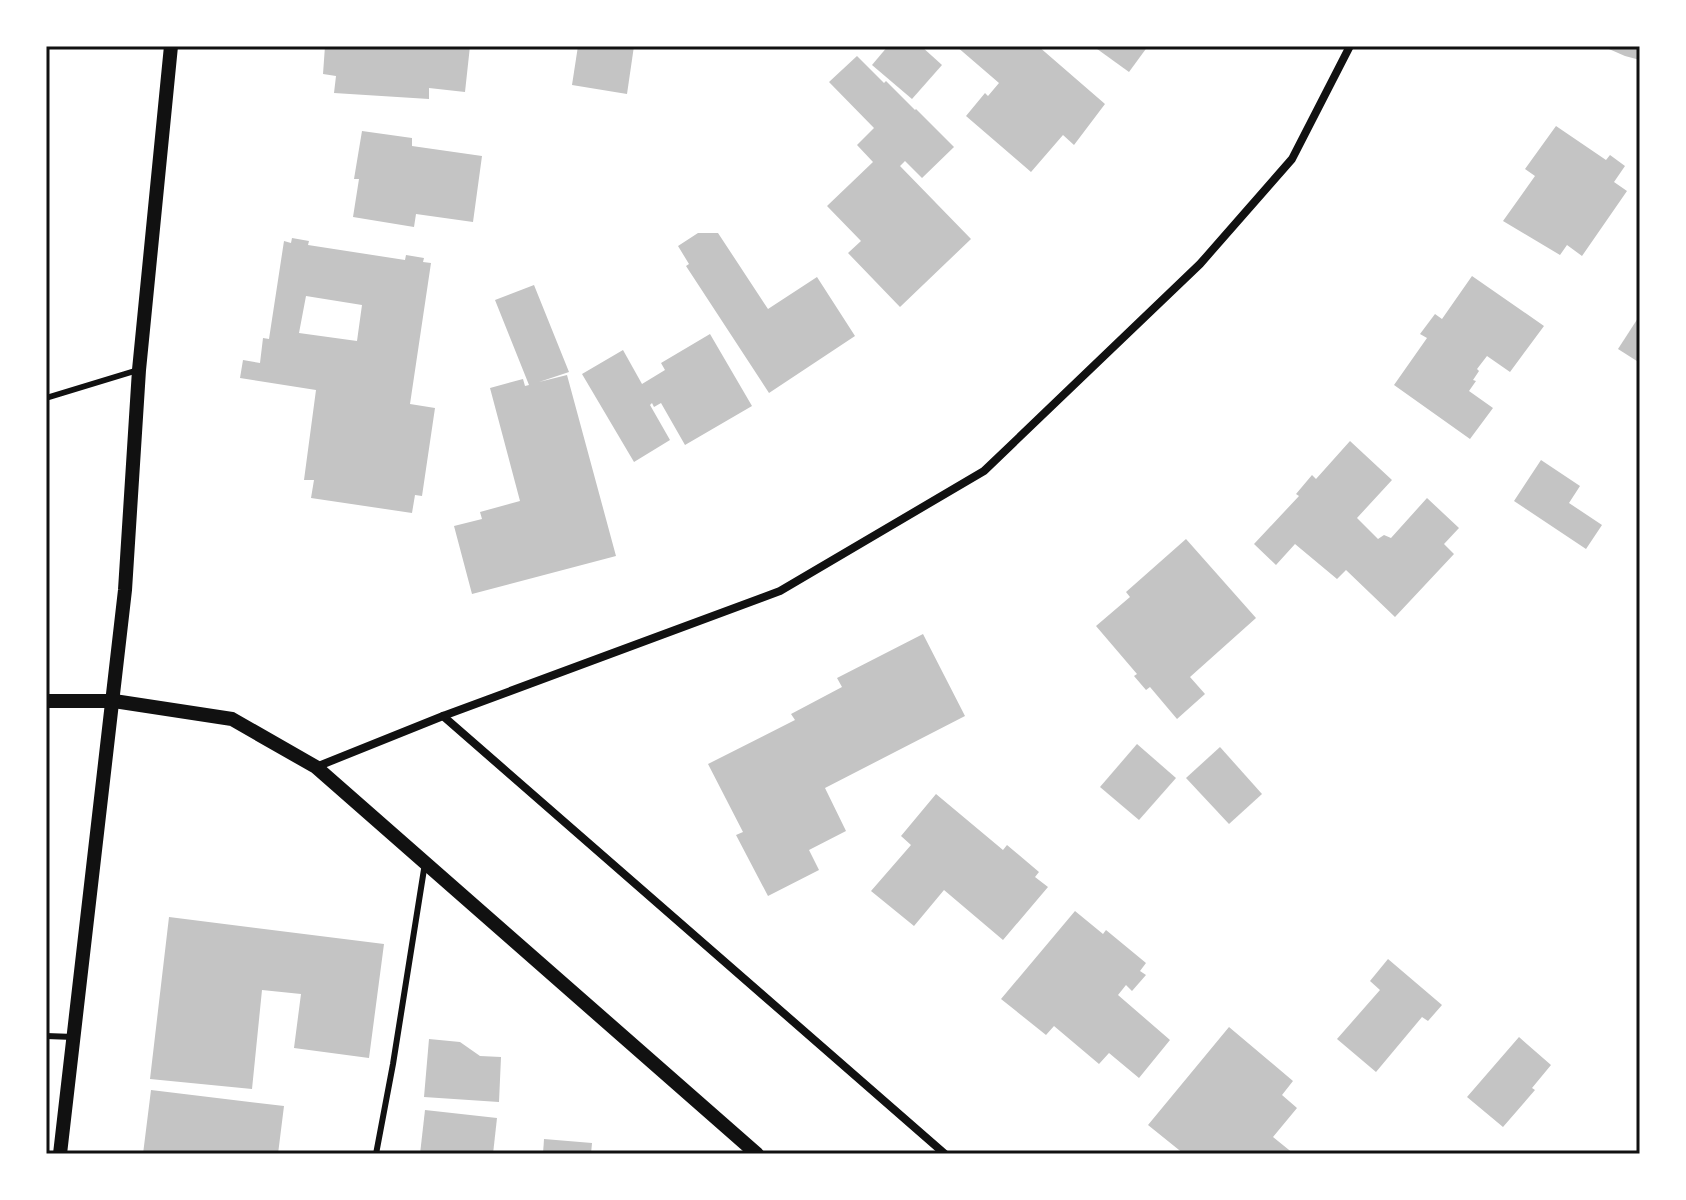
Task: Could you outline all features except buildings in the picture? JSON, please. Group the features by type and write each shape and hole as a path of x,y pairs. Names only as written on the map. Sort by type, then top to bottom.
{"street":[{"path":"60,1154 114,701 125,590 139,370 171,46"},
{"path":"316,767 443,716 780,591 984,471 1200,264 1292,159 1350,46"},
{"path":"46,701 114,701 232,719 316,767 757,1154"},
{"path":"443,716 945,1154"}],"lane":[{"path":"46,398 139,370"},
{"path":"376,1154 425,863"},
{"path":"46,1036 74,1037"}]}
